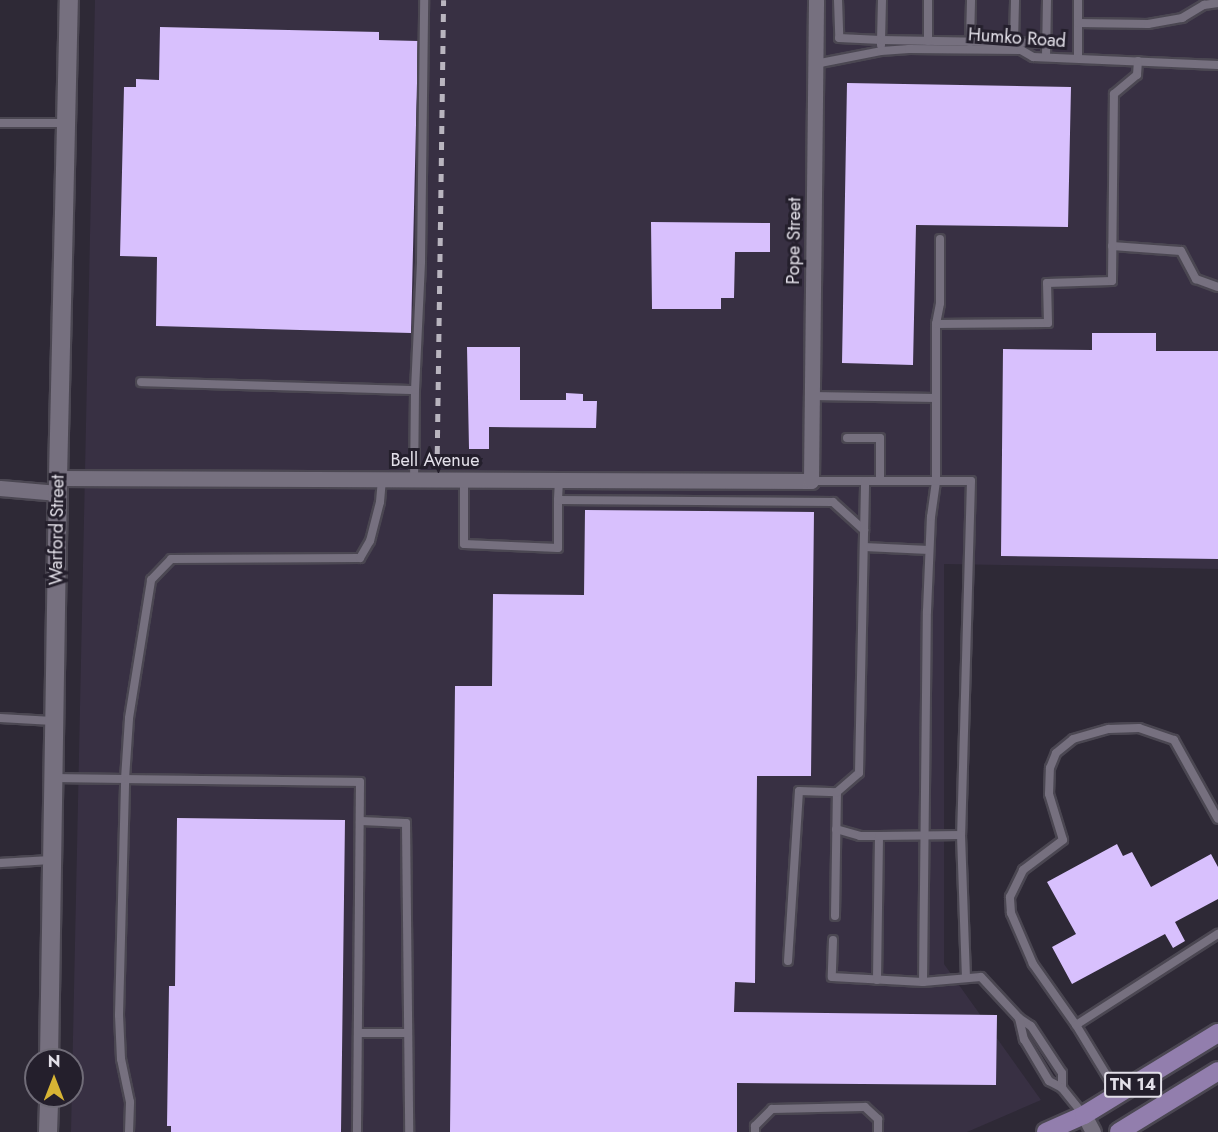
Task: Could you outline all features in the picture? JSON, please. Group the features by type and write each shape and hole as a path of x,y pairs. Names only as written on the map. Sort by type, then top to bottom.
{"main road":[{"name":"Warford Street","path":"50,1048 58,485 69,0"},
{"name":"TN 14","path":"1046,1132 1084,1115 1218,1033"},
{"name":"TN 14","path":"1119,1132 1218,1071"},
{"path":"48,1132 49,1108"}],"street":[{"name":"Pope Street","path":"811,482 816,0"},
{"name":"Bell Avenue","path":"0,488 382,479 811,482"},
{"path":"1084,1115 1093,1132"}],"lane":[{"path":"414,479 415,390 421,261 424,0"},
{"path":"838,0 839,38 1046,43"},
{"path":"881,51 882,0"},
{"path":"928,0 928,41"},
{"path":"970,42 971,0"},
{"path":"1014,42 1015,0"},
{"path":"1046,57 1047,0"},
{"path":"1078,0 1078,57"},
{"path":"1078,23 1148,24 1182,18 1199,4 1218,3"},
{"name":"Humko Road","path":"815,64 881,51 1021,50 1033,57 1078,57 1218,65"},
{"path":"936,324 1048,323 1047,283 1112,281 1114,94 1137,75 1138,61"},
{"path":"0,123 66,123"},
{"path":"923,982 923,835 929,549 936,482 936,324 940,303 940,239"},
{"path":"1112,246 1181,251 1196,279 1218,288"},
{"path":"141,382 415,390"},
{"path":"812,396 936,398"},
{"path":"847,438 880,438 879,482"},
{"path":"129,1132 130,1102 121,1059 119,1015 125,779 129,718 151,580 171,559 360,558 370,541 380,502 382,479"},
{"path":"464,480 464,544 558,548 559,480"},
{"path":"811,482 971,482 961,835 966,978"},
{"path":"788,961 799,791 837,792 859,773 865,482"},
{"path":"558,500 833,502 864,530"},
{"path":"864,547 929,549"},
{"path":"0,718 54,721"},
{"path":"1118,1094 1076,1025 1033,964 1011,913 1010,897 1023,870 1063,840 1049,794 1050,768 1056,753 1073,739 1108,729 1139,728 1174,740 1218,819"},
{"path":"53,778 360,782 357,1132"},
{"path":"835,916 837,792"},
{"path":"360,821 406,823 409,1132"},
{"path":"836,829 860,836 961,835"},
{"path":"877,980 879,836"},
{"path":"0,863 52,860"},
{"path":"1076,1025 1218,934"},
{"path":"833,940 832,977 923,982 981,977 1019,1018 1031,1026 1062,1073 1062,1088"},
{"path":"1019,1018 1024,1039 1049,1081 1062,1088 1084,1115"},
{"path":"358,1034 408,1034"},
{"path":"755,1132 755,1126 772,1109 865,1107 878,1119 878,1132"}],"shaded area":[{"path":"95,0 1218,0 1218,569 944,564 944,964 1041,1100 967,1132 71,1132 72,1108 84,1108 84,1048 73,1048"}],"building":[{"path":"160,27 379,32 379,40 418,41 411,333 156,326 157,257 120,256 124,87 136,87 136,79 159,80"},
{"path":"847,83 1071,87 1068,227 916,225 913,365 842,363"},
{"path":"651,222 770,223 770,252 735,252 734,298 721,298 721,309 652,309"},
{"path":"1092,333 1156,333 1156,351 1218,351 1218,559 1001,556 1003,349 1092,350"},
{"path":"467,347 520,347 520,400 566,400 566,393 583,394 583,401 597,401 596,428 489,427 489,449 469,449"},
{"path":"585,510 814,512 811,776 757,776 755,983 735,982 734,1012 997,1015 996,1085 737,1083 737,1132 450,1132 455,686 492,686 493,594 584,595"},
{"path":"177,818 345,820 341,1132 171,1132 171,1126 167,1126 169,986 175,986"},
{"path":"1117,844 1123,856 1132,852 1151,887 1211,854 1218,867 1218,899 1175,922 1185,941 1173,948 1165,934 1072,984 1052,947 1076,934 1047,882"}],"railway":[{"path":"437,454 443,0"}]}
